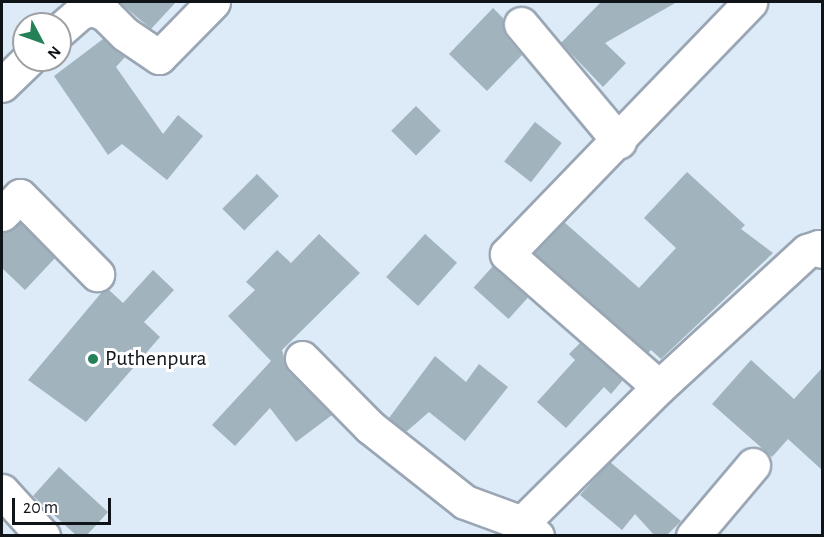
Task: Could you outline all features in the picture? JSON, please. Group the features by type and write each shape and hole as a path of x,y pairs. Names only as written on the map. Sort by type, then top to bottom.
{"street":[{"path":"72,20 81,12 93,9 105,14 125,34 159,57 213,2"},
{"path":"659,387 507,254 619,141 750,2"},
{"path":"521,24 619,141"},
{"path":"2,85 16,72"},
{"path":"8,196 97,274"},
{"path":"302,358 370,427 465,502 530,529 659,387 807,251 819,247 822,251"},
{"path":"693,536 753,465"},
{"path":"2,490 43,536"}],"building":[{"path":"119,2 176,2 151,29"},
{"path":"601,2 677,2 605,43 626,63 603,87 561,43"},
{"path":"493,8 503,18 506,36 522,55 487,91 449,54"},
{"path":"103,39 125,57 116,67 163,134 178,115 203,136 167,180 122,144 108,155 54,76 59,72 72,72 72,62"},
{"path":"416,106 441,131 416,155 391,131"},
{"path":"535,122 562,143 531,182 504,161"},
{"path":"687,172 745,225 741,229 773,253 661,359 651,350 648,353 534,253 564,222 639,288 676,248 644,218"},
{"path":"257,174 279,196 244,231 222,209"},
{"path":"20,223 55,258 25,290 2,268 2,232"},
{"path":"319,234 360,273 282,350 288,371 332,415 296,442 270,408 235,446 212,425 271,361 228,316 255,290 246,282 277,250 291,263"},
{"path":"425,234 457,263 418,306 386,277"},
{"path":"493,266 528,297 509,319 474,288"},
{"name":"Puthenpura","path":"153,270 174,290 144,322 160,337 86,422 28,380 102,292 108,289 123,303"},
{"path":"580,343 623,380 611,394 604,387 566,428 537,402 575,360 569,354"},
{"path":"435,356 466,382 479,364 508,387 465,441 429,412 406,432 389,418"},
{"path":"751,360 794,399 822,368 822,470 788,439 772,457 712,404"},
{"path":"610,462 681,521 666,536 655,536 635,514 622,530 580,495"},
{"path":"59,467 108,512 86,536 77,536 33,496"}],"place":[{"name":"Puthenpura","path":"93,359"}]}
